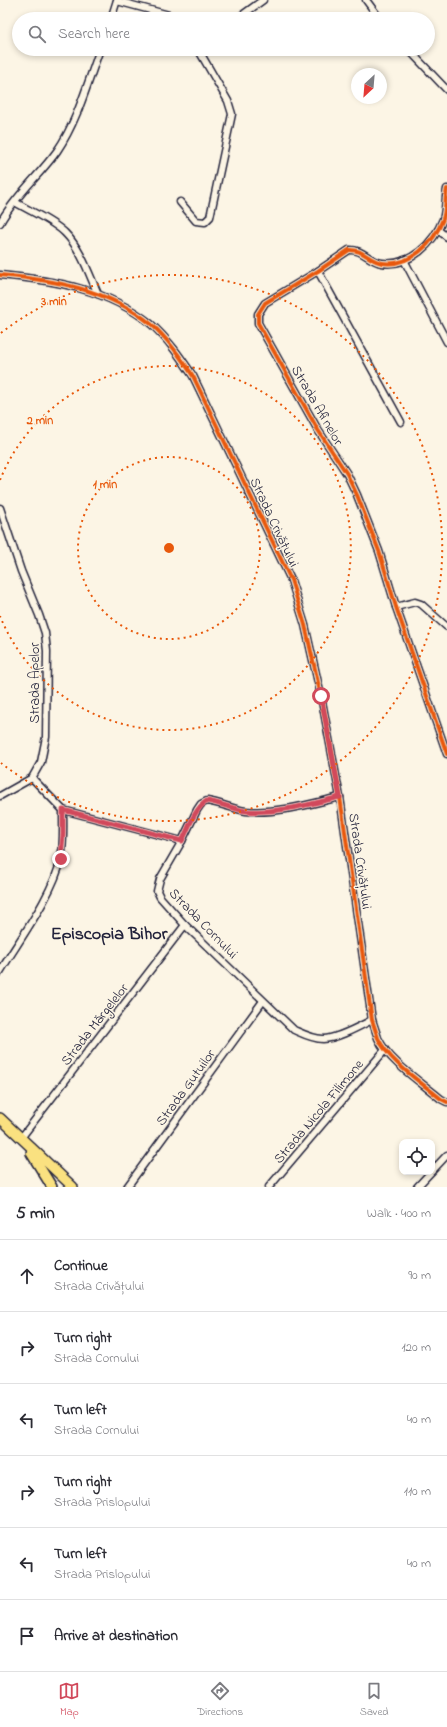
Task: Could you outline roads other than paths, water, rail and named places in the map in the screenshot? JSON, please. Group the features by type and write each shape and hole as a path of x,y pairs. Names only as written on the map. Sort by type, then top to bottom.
{"main road":[{"path":"0,1118 73,1187"},
{"path":"23,1141 52,1187"}],"street":[{"path":"113,12 117,0 159,12"},
{"path":"247,12 263,0"},
{"path":"366,0 375,12"},
{"path":"0,223 58,149 77,112 97,56"},
{"path":"180,202 196,221 205,222 210,217 232,114 228,101 202,56"},
{"path":"415,56 447,90"},
{"name":"Strada Afinelor","path":"447,189 443,218 438,230 426,247 404,260 383,263 375,261 363,252 355,249 349,250 318,271 265,303 258,314 258,323 318,430 347,474 357,495 379,551 396,607 447,754"},
{"path":"15,202 56,226 66,234 84,263 98,294"},
{"path":"438,230 447,237"},
{"path":"404,260 447,342"},
{"path":"318,271 401,422"},
{"name":"Strada Crivățului","path":"0,275 34,278 65,284 98,294 132,311 151,324 178,354 206,399 291,580 305,625 340,797 372,1020 378,1038 385,1050"},
{"name":"Strada Apelor","path":"0,508 21,571 30,590 45,633 47,651 46,737 41,762 32,778"},
{"path":"396,607 415,602 422,604 447,627"},
{"path":"0,796 32,778 63,810 182,841"},
{"name":"Strada Cornului","path":"340,797 314,804 256,811 244,810 207,801 201,804 160,879 157,891 160,897 185,925 294,1030 307,1036 324,1039 337,1036 372,1020"},
{"path":"0,972 49,892 61,859 63,810"},
{"name":"Strada Mărgelelor","path":"23,1141 185,925"},
{"name":"Strada Gutuilor","path":"127,1187 263,1001"},
{"path":"385,1050 441,1099 447,1102"},
{"name":"Strada Nicola Filimone","path":"269,1187 385,1050"},
{"path":"435,1169 447,1155"},
{"path":"417,1187 429,1175"}],"district":[{"name":"Episcopia Bihor","path":"109,933"}]}
